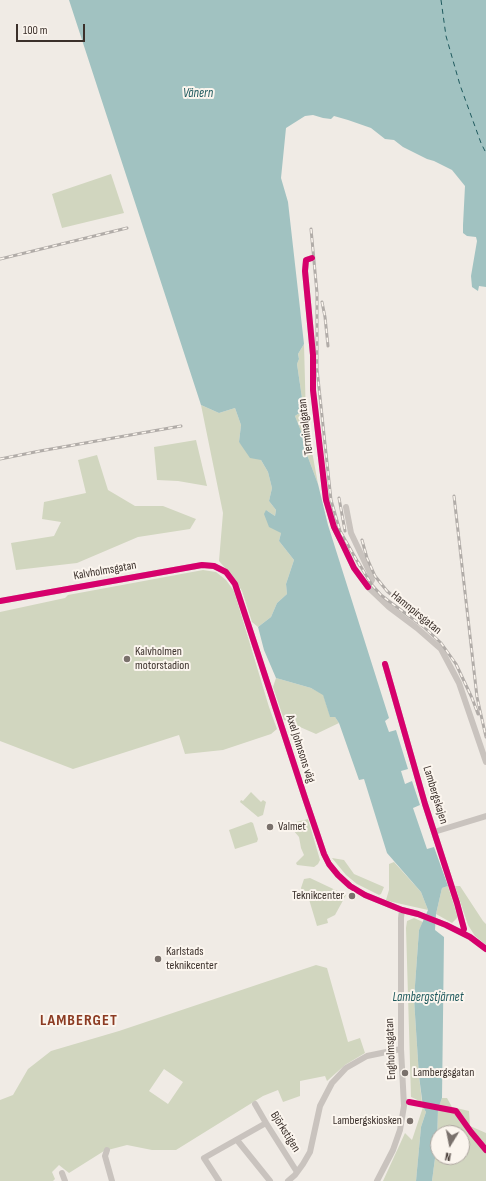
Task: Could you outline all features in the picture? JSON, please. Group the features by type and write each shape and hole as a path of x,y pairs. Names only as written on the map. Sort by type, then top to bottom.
{"street":[{"name":"Terminalgatan","path":"312,258 306,260 305,271 313,355 313,390 326,500 334,527 354,568 368,587"},
{"path":"346,507 351,533 372,580 368,587"},
{"name":"Kalvholmsgatan","path":"0,601 202,565 214,566"},
{"name":"Axel Johnsons väg","path":"214,566 226,572 235,584 305,798 324,854 329,864 350,886 365,895 402,910 418,914 446,925 462,933 486,949"},
{"name":"Hamnpirsgatan","path":"368,587 389,607 417,628 441,649 459,683 486,762"},
{"name":"Lambergskajen","path":"385,664 434,832 458,903 464,929 462,933"},
{"path":"434,832 486,816"},
{"name":"Engholmsgatan","path":"377,1181 393,1150 400,1130 404,1106 401,1049 402,910"},
{"path":"288,1181 304,1164 310,1152 320,1106 332,1083 346,1068 367,1056 401,1049"},
{"name":"Björkstigen","path":"255,1104 297,1172"},
{"path":"218,1181 204,1158 266,1123"},
{"path":"237,1140 270,1181"},
{"path":"107,1150 105,1156 112,1181"},
{"path":"62,1173 65,1181"}],"green space":[{"path":"111,174 124,213 62,228 52,194"},
{"path":"304,344 306,419 318,484 306,452 307,446 295,416 301,412 302,398 297,364 299,359 298,354"},
{"path":"201,405 219,413 235,408 241,425 239,442 261,460 268,472 272,488 269,501 276,510 275,516 266,510 281,533 279,541 294,560 286,584 287,594 277,603 271,617 258,627 252,622 242,591 233,577 219,561 223,513"},
{"path":"196,440 207,486 178,481 157,480 154,447"},
{"path":"97,455 108,490 135,506 163,506 196,519 190,529 138,537 77,563 16,570 11,543 54,536 61,522 42,519 44,502 86,493 78,460"},
{"name":"Kalvholmen motorstadion","path":"203,570 216,572 226,580 234,591 277,729 271,734 223,750 185,754 179,735 73,769 0,741 0,612 65,598 68,595"},
{"path":"276,678 311,688 323,694 330,716 335,717 339,723 316,734 284,720 273,687"},
{"path":"251,792 261,802 263,800 266,802 263,815 258,817 240,802 241,800 243,801"},
{"path":"308,819 320,860 314,867 297,865 296,863 304,855 299,837 293,830 296,822"},
{"path":"251,822 253,823 258,839 257,842 235,849 229,830"},
{"path":"332,858 344,860 354,874 384,887 381,894 379,895 357,884 346,875"},
{"path":"394,862 421,892 428,910 386,900 389,890 389,864"},
{"path":"310,878 346,895 335,915 327,919 328,923 317,926 308,896 303,897 301,888 304,879"},
{"path":"448,886 457,915 457,918 452,923 436,914 442,888"},
{"path":"455,886 460,886 486,924 486,945 475,936 468,925"},
{"path":"414,918 423,922 419,930 414,999 422,1102 411,1097 406,928 407,921"},
{"path":"316,965 327,968 348,1042 360,1038 365,1053 345,1065 327,1081 325,1076 300,1081 300,1096 283,1102 278,1090 263,1096 176,1150 152,1150 127,1145 104,1151 69,1173 59,1165 52,1172 55,1179 53,1181 0,1181 0,1100 13,1095 28,1069 51,1051 119,1031","holes":["164,1069 183,1082 168,1104 149,1091"]},
{"path":"442,1098 447,1098 452,1107 469,1111 470,1125 438,1125 438,1109"},
{"path":"423,1107 426,1112 421,1127 416,1181 383,1181 405,1133 412,1140"},
{"path":"470,1126 486,1133 486,1181 432,1181 434,1165 470,1165"}],"water":[{"name":"Vänern","path":"69,0 486,0 486,287 479,286 478,291 472,287 471,276 477,241 476,237 467,236 463,233 465,186 452,170 403,147 394,140 385,139 371,128 334,116 331,119 313,115 305,116 286,128 281,178 288,202 304,344 298,354 299,359 297,364 302,398 301,412 295,416 307,446 306,452 318,484 328,525 389,718 385,721 389,732 396,730 408,769 401,771 405,784 412,781 420,805 413,808 427,849 434,847 448,886 442,888 436,914 435,930 444,937 442,1098 438,1109 438,1125 430,1125 430,1165 434,1165 432,1181 416,1181 421,1127 426,1112 423,1107 419,1076 414,999 419,930 428,910 421,892 387,853 364,779 359,780 339,723 335,717 330,717 323,695 311,688 276,678 264,650 258,627 271,617 277,603 287,594 286,584 294,560 279,541 281,533 269,527 264,514 266,510 275,516 276,510 269,501 272,488 268,472 261,460 250,458 239,442 241,425 235,408 219,413 201,405"}],"ferry route":[{"path":"441,0 446,36 460,85 486,153"}],"railway":[{"path":"0,259 127,228"},
{"path":"311,229 317,293 317,369 331,500 340,531 360,566"},
{"path":"322,302 328,346"},
{"path":"0,459 181,426"},
{"path":"454,496 477,697 486,737"},
{"path":"339,498 345,531"},
{"path":"362,540 367,558 375,576 387,591 409,610"},
{"path":"358,562 372,585 381,595 424,627 441,643 456,664 478,714"}],"cycle path":[{"path":"312,258 306,260 305,271 313,355 313,390 326,500 334,527 354,568 368,587"},
{"path":"0,601 202,565 214,566 226,572 235,584 305,798 324,854 329,864 350,886 365,895 402,910 418,914 446,925 470,937 486,949"},
{"path":"385,664 425,804 457,903 464,929 462,933"},
{"path":"409,1102 456,1111 486,1150"}],"place":[{"name":"Kalvholmen motorstadion","path":"127,659"},
{"name":"Valmet","path":"270,827"},
{"name":"Teknikcenter","path":"352,896"},
{"name":"Karlstads teknikcenter","path":"158,959"},
{"name":"Lambergsgatan","path":"405,1073"},
{"name":"Lambergskiosken","path":"410,1121"}],"district":[{"name":"LAMBERGET","path":"79,1021"}],"water label":[{"name":"Lambergstjärnet","path":"428,998"}]}
